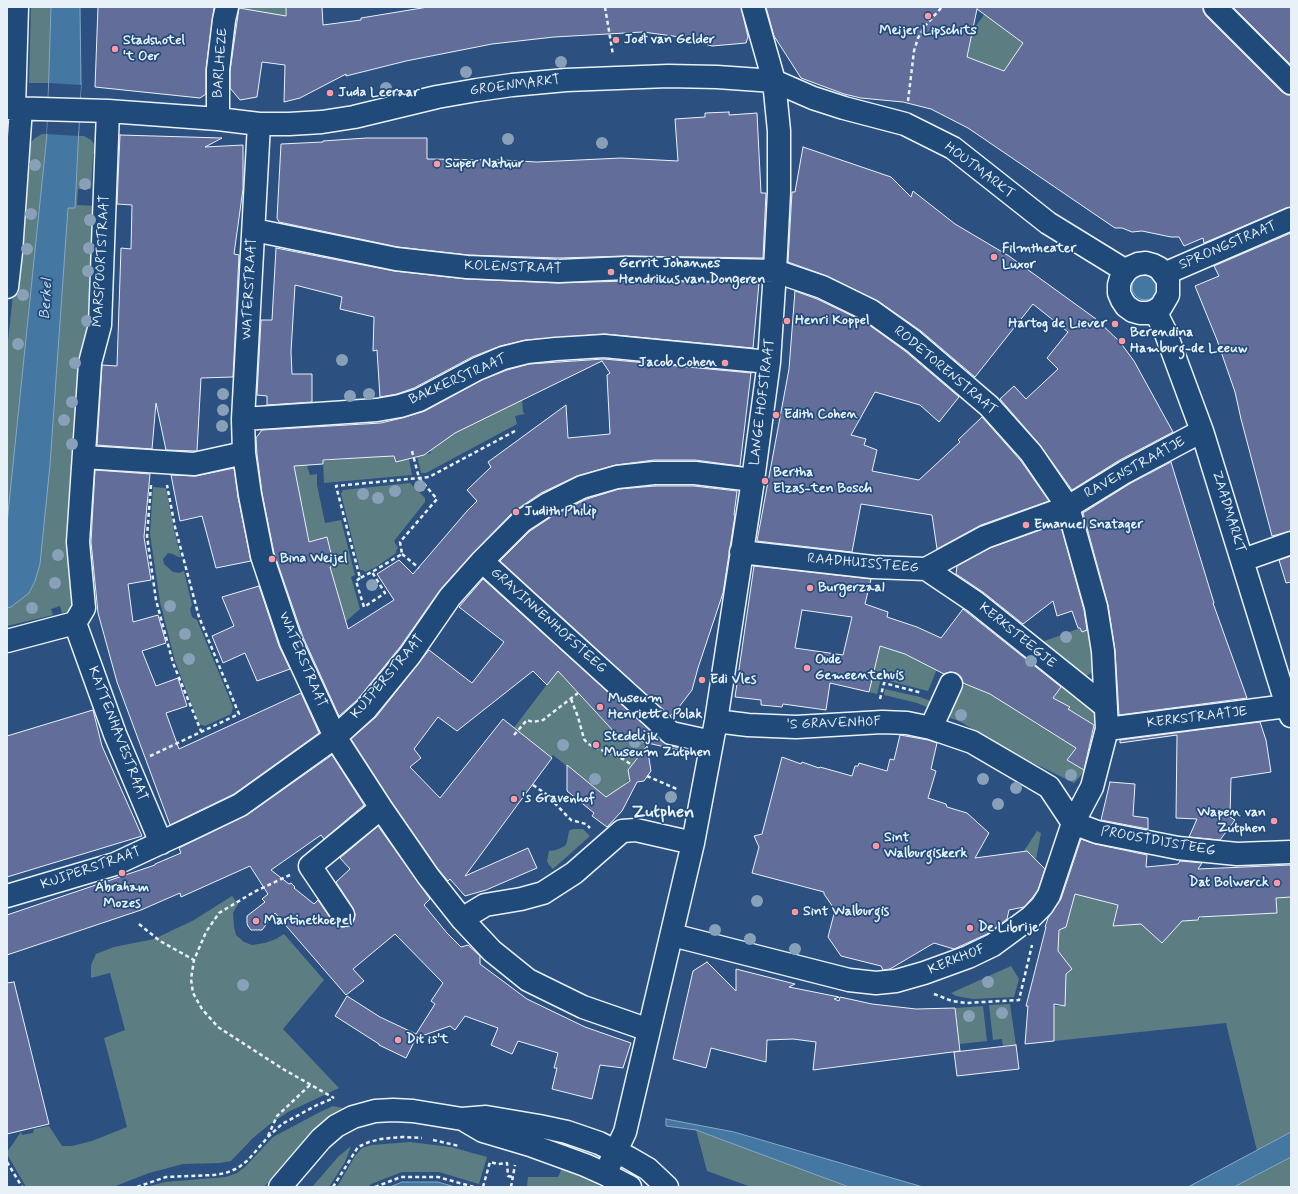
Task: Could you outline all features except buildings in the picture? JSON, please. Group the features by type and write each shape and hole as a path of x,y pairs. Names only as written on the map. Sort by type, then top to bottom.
{"street":[{"path":"7,287 11,252 20,108 17,7"},
{"name":"BARLHEZE","path":"218,119 218,70 227,7"},
{"name":"LANGE HOFSTRAAT","path":"716,721 753,480 769,362 775,271 779,192 779,131 774,81 753,7"},
{"path":"1215,7 1291,82"},
{"name":"GROENMARKT","path":"259,124 322,122 354,117 437,97 520,84 609,78 696,76 774,81"},
{"name":"HOUTMARKT","path":"774,81 813,98 905,124 953,148 1048,223 1126,271"},
{"path":"20,108 108,111 218,119 259,124"},
{"name":"MARSPOORTSTRAAT","path":"84,457 90,363 100,325 108,111"},
{"name":"WATERSTRAAT","path":"259,124 243,419 244,453 250,495 262,556 291,642 335,737 381,808 428,876 462,919"},
{"name":"SPRONGSTRAAT","path":"1164,274 1291,219"},
{"name":"KOLENSTRAAT","path":"254,230 396,259 467,267 559,271 626,268 775,271"},
{"path":"1146,263 1159,268 1168,280 1168,294 1166,301 1161,307 1155,311 1140,313 1133,311 1126,306 1119,293 1121,278 1126,271 1138,264 1146,263"},
{"name":"RODETORENSTRAAT","path":"775,271 822,286 871,311 913,341 989,406 1031,453 1068,507 1096,608 1103,651 1107,729 1092,787 1073,823"},
{"name":"ZAADMARKT","path":"1155,311 1166,331 1202,431 1289,711"},
{"name":"BAKKERSTRAAT","path":"243,419 377,410 400,406 419,400 477,369 503,358 527,352 556,348 604,346 769,362"},
{"name":"RAVENSTRAATJE","path":"1068,507 1125,472 1202,431"},
{"path":"7,641 75,623 84,608 78,542 84,457 194,464 244,453"},
{"name":"KUIPERSTRAAT","path":"7,896 115,864 160,844 240,805 335,737 366,709 410,655 450,597 482,561 522,521 548,504 582,487 617,477 654,473 695,473 753,480"},
{"name":"RAADHUISSTEEG","path":"741,552 873,567 926,569 985,537 1068,507"},
{"path":"1243,560 1291,542"},
{"name":"GRAVINNENHOFSTEEG","path":"482,561 671,733 712,742"},
{"name":"KERKSTEEGJE","path":"926,569 974,602 1106,707"},
{"name":"KATTENHAVESTRAAT","path":"75,623 115,734 160,844"},
{"path":"947,693 931,728 972,742 1049,788 1073,823"},
{"name":"KERKSTRAATJE","path":"1107,729 1289,711"},
{"path":"605,1174 625,1132 693,843 716,721"},
{"name":"'S GRAVENHOF","path":"716,721 796,727 873,722 907,723 931,728"},
{"path":"343,915 310,866 381,808"},
{"name":"PROOSTDIJSTEEG","path":"1073,823 1097,832 1178,848 1237,854 1291,852"},
{"name":"KERKHOF","path":"672,935 850,980 876,983 896,981 968,957 993,945 1031,917 1042,906 1049,895 1073,823"},
{"path":"649,1030 583,1007 528,980 492,952 462,919 485,905 543,892 574,873 622,831 636,830 693,843"},
{"path":"280,1187 322,1139 336,1126 353,1116 375,1111 393,1110 413,1111 462,1119 486,1117 539,1126 583,1137 629,1158 648,1170 668,1187"},
{"path":"462,1119 483,1131 530,1145 605,1174 630,1187"}],"path":[{"path":"605,7 609,78"},
{"path":"905,124 914,51 918,38 925,26 942,7"},
{"path":"360,578 336,486 429,477 515,431"},
{"path":"412,451 419,478 437,499 400,542 402,554 419,568"},
{"path":"128,766 239,714 199,617 175,527 167,486 165,462"},
{"path":"156,485 151,485 147,536 156,600 173,663 201,731"},
{"path":"162,485 167,486"},
{"path":"372,572 385,593 364,607 356,581 402,554"},
{"path":"873,722 884,683 923,694 947,693"},
{"path":"514,735 526,720 533,722 543,720 578,693"},
{"path":"571,699 584,739 587,743 623,759 632,765"},
{"path":"647,776 701,800"},
{"path":"533,785 546,794 571,820 586,824 594,832"},
{"path":"310,866 254,892 219,913 206,932 194,960 190,979 194,993 202,1009 218,1027 310,1085 334,1098"},
{"path":"139,924 160,940 194,960"},
{"path":"931,993 952,1001 966,1003 1019,1000 1033,942"},
{"path":"268,1137 277,1116 310,1085"},
{"path":"137,1187 166,1177 214,1175 238,1168 248,1160 268,1137 282,1124 317,1104 340,1097"},
{"path":"333,1187 354,1151 358,1147 369,1142 402,1137 422,1138 449,1143"},
{"path":"7,1162 22,1187"},
{"path":"483,1187 490,1162 498,1164 507,1163 508,1176 513,1177"},
{"path":"511,1187 516,1162"},
{"path":"375,1187 401,1177 438,1177 474,1187"}],"green space":[{"path":"31,7 51,7 49,83 29,83"},
{"path":"244,7 286,7 284,26 244,9"},
{"path":"990,7 1002,7 993,21 1023,43 1002,75 988,65 967,57 972,31"},
{"path":"42,134 47,134 7,523 7,351 28,152 32,141"},
{"path":"78,136 84,136 91,140 97,154 93,154 91,189 78,189 77,205 98,206 73,610 62,613 60,606 51,609 53,615 7,626 7,608 11,607 68,207 75,208"},
{"path":"522,398 523,412 525,414 515,416 517,424 426,473 421,473 417,456 431,453 429,446"},
{"path":"291,446 315,464 307,466 310,475 317,474 317,485 325,523 341,520 355,575 351,577 360,609 344,623 341,605 330,567 334,566 327,538 307,542 302,503 298,503"},
{"path":"394,455 396,462 409,459 412,475 324,483 323,461"},
{"path":"410,483 425,498 425,502 394,541 398,548 396,553 376,567 365,572 360,570 341,494 343,490"},
{"path":"153,487 166,488 181,557 168,553 163,559 164,564 173,572 179,573 184,571 192,605 190,609 192,617 197,620 233,707 231,714 205,726 199,724 175,661 160,602 150,534"},
{"path":"1094,623 1100,668 1083,678 1042,642"},
{"path":"880,646 905,654 937,669 928,691 881,679 877,694 869,692"},
{"path":"564,662 562,676 618,736 645,738 645,748 649,752 631,777 609,800 553,755 551,757 510,733"},
{"path":"1065,682 1100,710 1099,728 1068,709 1069,707 1053,698"},
{"path":"965,684 990,694 1038,725 1039,723 1076,747 1067,760 1085,771 1074,783 1017,755 959,721 950,718 949,716"},
{"path":"885,689 920,697 930,701 927,707 884,695"},
{"path":"573,829 583,829 590,836 553,869 547,861 549,851 565,846 569,831"},
{"path":"1037,831 1041,833 1036,859 1034,857 1032,861 1020,857"},
{"path":"1075,894 1118,905 1116,910 1118,913 1115,915 1113,926 1148,923 1149,931 1153,935 1158,935 1159,941 1165,941 1165,935 1173,922 1198,920 1205,916 1276,913 1276,898 1291,897 1291,1132 1257,1151 1226,1023 1054,1041 1054,1006 1064,1006 1064,976 1069,972 1070,966 1066,961 1057,960 1059,930 1066,927"},
{"path":"232,896 238,904 233,913 236,935 244,942 252,945 265,943 284,934 324,980 283,1029 339,1088 288,1112 270,1124 253,1138 231,1161 220,1163 183,1164 149,1173 113,1187 26,1187 7,1154 21,1132 22,1135 33,1133 34,1129 49,1126 62,1146 72,1146 92,1141 127,1127 104,1038 125,1030 110,973 91,978 91,965 96,954 114,947 154,939 194,920"},
{"path":"1011,966 1019,979 1014,997 973,999 956,996 951,993"},
{"path":"1010,1004 1016,1045 1003,1046 1002,1039 993,1040 989,1005"},
{"path":"983,1006 987,1041 959,1044 955,1008"},
{"path":"333,1106 343,1108 319,1124 264,1187 146,1187 165,1182 226,1177 237,1173 245,1167 273,1137"},
{"path":"696,1130 849,1187 751,1187 707,1171"},
{"path":"410,1142 451,1147 487,1157 479,1184 439,1172 402,1172 371,1184 368,1187 337,1187 355,1156 362,1148 372,1145"},
{"path":"351,1146 345,1162 329,1187 312,1187 338,1157"},
{"path":"1291,1157 1291,1187 1234,1187"},
{"path":"562,1168 601,1187 527,1187 528,1177 558,1177"}],"water":[{"name":"Berkel","path":"51,7 80,7 81,85 75,208 68,208 50,465 40,564 35,581 29,593 11,607 7,608 7,523 47,134"},
{"path":"1145,274 1154,278 1158,287 1154,296 1145,300 1136,296 1132,287 1136,278"},
{"path":"666,1119 734,1132 923,1187 849,1187 696,1130 666,1126"},
{"path":"1291,1132 1291,1157 1234,1187 1188,1187"},
{"path":"402,1182 438,1182 455,1187 390,1187"}],"pier":[{"path":"49,83 81,85 78,136 47,134"}],"place":[{"name":"Meijer Lipschits","path":"928,16"},
{"name":"Joël van Gelder","path":"616,40"},
{"name":"Stadshotel 't Oer","path":"115,49"},
{"name":"Juda Leeraar","path":"330,93"},
{"name":"Super Natuur","path":"437,164"},
{"name":"Filmtheater Luxor","path":"994,257"},
{"name":"Gerrit Johannes Hendrikus van Dongeren","path":"611,272"},
{"name":"Henri Koppel","path":"787,321"},
{"name":"Hartog de Liever","path":"1115,324"},
{"name":"Berendina Hamburg-de Leeuw","path":"1122,341"},
{"name":"Jacob Cohen","path":"725,363"},
{"name":"Edith Cohen","path":"776,415"},
{"name":"Bertha Elzas-ten Bosch","path":"765,481"},
{"name":"Judith Philip","path":"516,512"},
{"name":"Emanuel Snatager","path":"1026,525"},
{"name":"Bina Weijel","path":"272,559"},
{"name":"Burgerzaal","path":"810,588"},
{"name":"Oude Gemeentehuis","path":"807,668"},
{"name":"Edi Vles","path":"702,680"},
{"name":"Museum Henriette Polak","path":"600,707"},
{"name":"Stedelijk Museum Zutphen","path":"596,745"},
{"name":"'s Gravenhof","path":"514,799"},
{"name":"Wapen van Zutphen","path":"1274,821"},
{"name":"Sint Walburgiskerk","path":"876,846"},
{"name":"Abraham Mozes","path":"122,873"},
{"name":"Dat Bolwerck","path":"1277,883"},
{"name":"Sint Walburgis","path":"795,912"},
{"name":"Martinetkoepel","path":"256,921"},
{"name":"De Librije","path":"970,928"},
{"name":"Dit is't","path":"398,1040"}],"district":[{"name":"Zutphen","path":"663,813"}]}
